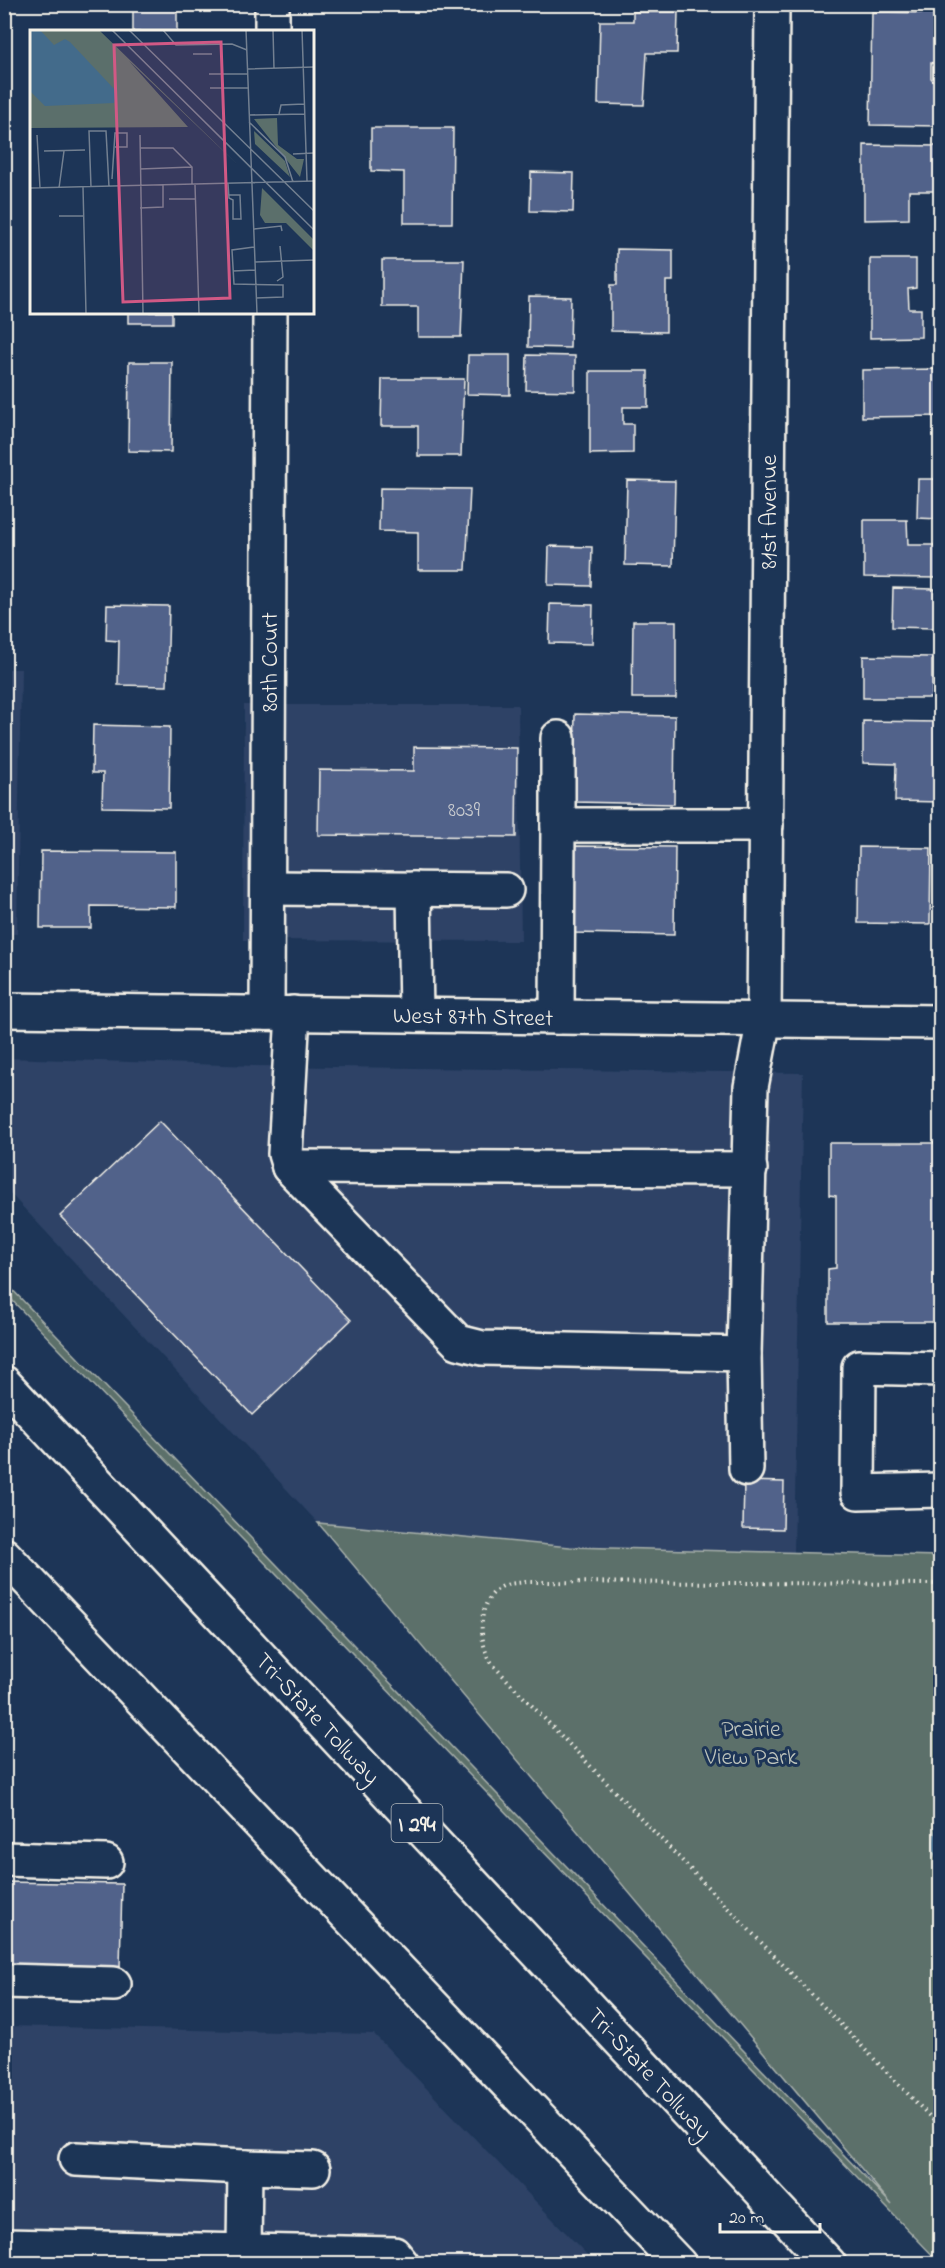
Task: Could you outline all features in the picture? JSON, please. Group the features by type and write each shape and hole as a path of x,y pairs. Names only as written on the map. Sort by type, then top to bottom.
{"main road":[{"path":"272,4 272,30"},
{"name":"81st Avenue","path":"746,1469 744,1354 751,1087 764,1019 772,4"},
{"name":"80th Court","path":"270,314 268,888 280,1013 285,1154 289,1167"},
{"path":"557,1017 558,738"},
{"path":"558,825 766,825"},
{"path":"268,888 506,890"},
{"path":"414,889 416,1015"},
{"name":"West 87th Street","path":"4,1010 940,1022"},
{"path":"289,1167 750,1169"},
{"path":"289,1167 458,1342 482,1348 744,1354"},
{"path":"940,1369 859,1367 858,1492 940,1490"},
{"name":"Tri-State Tollway","path":"4,1383 829,2264"},
{"path":"4,1555 679,2264"},
{"path":"4,1859 106,1862"},
{"path":"4,1980 114,1984"},
{"path":"76,2159 313,2169"},
{"path":"244,2251 245,2167"},
{"path":"4,2246 394,2254 402,2264"}],"path":[{"path":"940,1584 526,1582 504,1586 490,1597 483,1616 481,1638 489,1659 509,1682 940,2127"}],"shaded area":[{"path":"5,669 21,669 17,934 4,934"},
{"path":"244,705 518,705 521,941 243,940"},
{"path":"5,1058 256,1066 803,1073 794,1554 570,1547 318,1523 5,1188"},
{"path":"940,1815 940,1866 935,1854 934,1834"},
{"path":"5,2026 374,2034 595,2263 5,2264"}],"green space":[{"name":"Prairie View Park","path":"4,1281 892,2205 318,1523 570,1547 940,1556 940,2263 5,1293"}],"building":[{"path":"133,7 177,8 177,30 133,30"},
{"path":"633,12 678,12 677,53 647,53 644,105 598,104 600,21 633,21"},
{"path":"872,12 940,13 940,63 931,63 931,78 940,88 940,126 870,125"},
{"path":"371,128 453,128 452,223 404,223 404,172 371,171"},
{"path":"864,145 940,146 940,191 909,191 909,219 864,220"},
{"path":"531,172 574,173 573,212 530,211"},
{"path":"617,249 673,250 673,281 666,281 666,332 611,331 611,285 617,285"},
{"path":"870,259 916,259 916,288 908,289 909,309 921,309 921,337 870,338"},
{"path":"382,260 464,260 461,337 418,337 418,307 382,307"},
{"path":"529,296 571,297 570,348 528,347"},
{"path":"128,314 172,314 172,323 128,323"},
{"path":"937,320 940,320 940,354 936,354"},
{"path":"468,355 510,355 510,395 467,394"},
{"path":"527,355 575,356 575,391 526,390"},
{"path":"129,362 172,362 171,452 128,451"},
{"path":"940,369 940,416 862,417 862,370"},
{"path":"590,371 648,371 648,407 623,407 623,424 633,424 633,453 590,454"},
{"path":"382,379 464,379 461,456 418,456 418,426 381,426"},
{"path":"918,479 940,479 940,519 917,518"},
{"path":"627,480 675,481 673,566 625,565"},
{"path":"380,488 470,489 466,570 418,570 418,532 379,531"},
{"path":"864,520 907,520 908,545 937,545 938,578 864,577"},
{"path":"549,546 592,547 591,586 548,585"},
{"path":"893,588 935,589 935,628 892,627"},
{"path":"550,604 593,605 592,644 549,643"},
{"path":"107,605 169,606 167,686 118,685 119,641 106,640"},
{"path":"633,621 676,621 676,698 632,698"},
{"path":"863,656 932,657 932,698 863,698"},
{"path":"575,714 675,716 674,804 573,802"},
{"path":"863,721 940,722 940,802 895,801 896,764 863,763"},
{"path":"93,725 170,727 169,808 102,807 103,773 92,773"},
{"path":"414,747 517,748 516,837 318,835 319,770 414,771"},
{"path":"575,846 675,847 674,935 573,933"},
{"path":"859,847 931,848 930,924 858,923"},
{"path":"41,851 176,852 176,907 91,906 91,928 40,928"},
{"path":"160,1121 351,1320 252,1415 60,1216"},
{"path":"829,1143 940,1143 940,1322 828,1322 828,1269 836,1268 836,1196 829,1195"},
{"path":"744,1481 784,1482 783,1529 743,1528"},
{"path":"4,1882 122,1884 120,1967 4,1965"}]}
